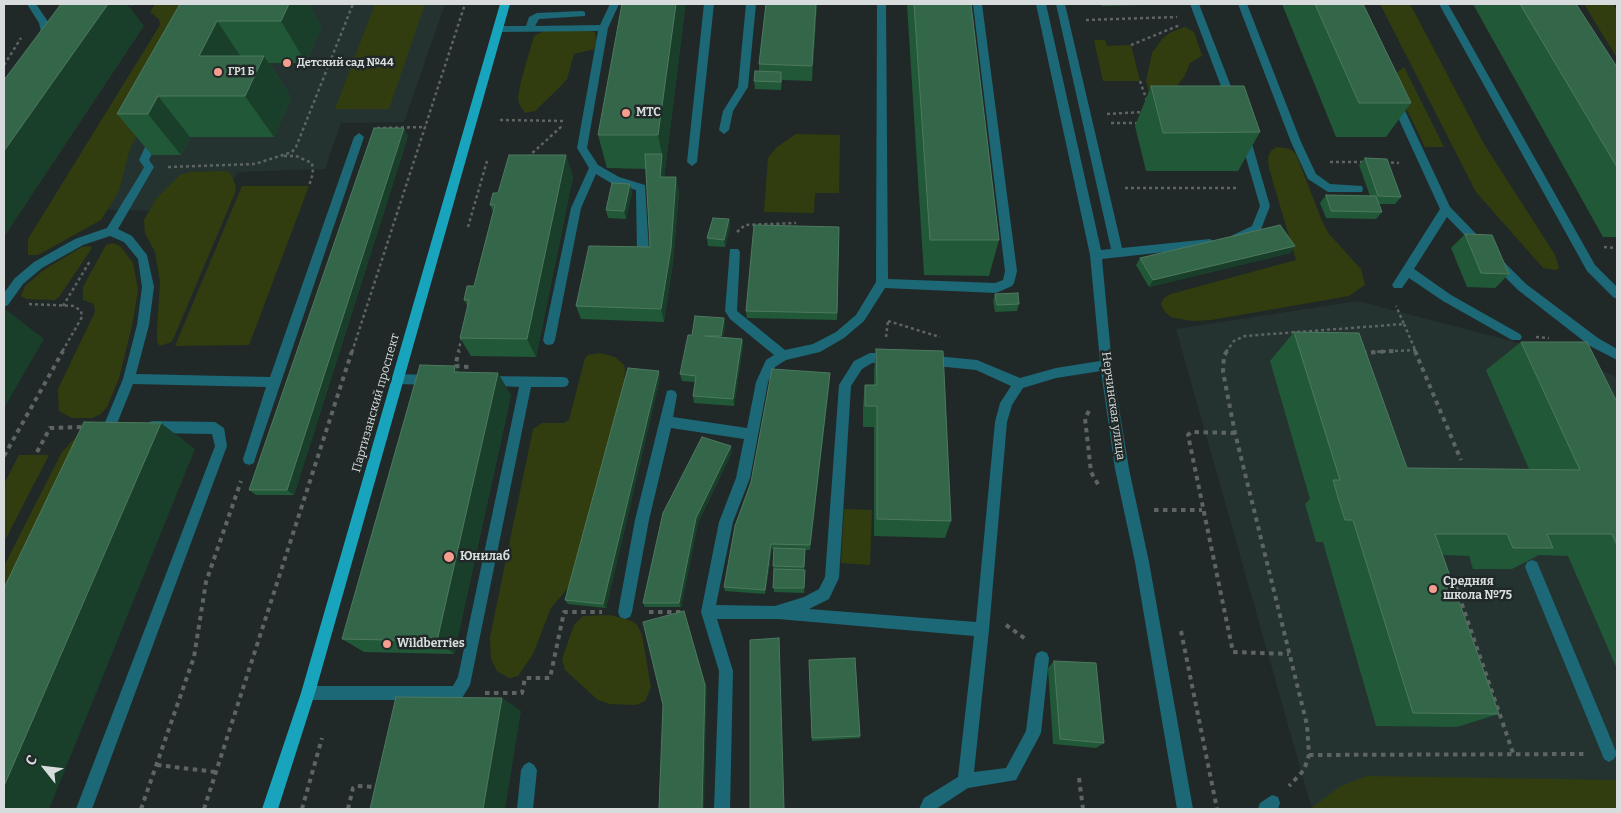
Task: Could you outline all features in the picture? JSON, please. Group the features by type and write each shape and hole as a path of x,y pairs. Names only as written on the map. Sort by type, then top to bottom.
{"main road":[{"name":"Партизанский проспект","path":"270,809 308,693 505,4"}],"street":[{"path":"30,4 44,23 46,32 42,46 36,54"},
{"path":"614,4 603,28 585,122 582,148 594,168 615,180 641,188 643,252"},
{"path":"692,162 709,4"},
{"path":"724,130 728,111 743,87 751,4"},
{"path":"722,809 726,672 708,612 726,522 743,478 750,434 762,382 770,364 783,356 816,348 840,335 860,318 887,283 881,4"},
{"path":"887,283 996,288 1008,283 1011,271 978,4"},
{"name":"Нерчинская улица","path":"1041,4 1096,254 1106,366 1122,468 1142,562 1185,809"},
{"path":"1061,4 1118,254"},
{"path":"1194,4 1236,110"},
{"path":"1242,4 1296,142 1312,176 1328,188 1358,190"},
{"path":"1443,4 1591,268 1617,294"},
{"path":"530,29 532,20 536,16 582,14"},
{"path":"499,29 603,28"},
{"path":"1392,92 1446,209 1522,287 1594,342 1617,355"},
{"path":"4,302 19,282 38,265 79,242 111,231 149,167 144,160 162,122"},
{"path":"1096,254 1118,254 1231,241 1256,229 1265,206 1241,126"},
{"path":"249,459 359,137"},
{"path":"549,340 576,208 594,168"},
{"path":"1398,284 1446,209"},
{"path":"101,445 110,427 128,379 143,325 148,287 142,258 128,239 111,231"},
{"path":"734,252 731,311 734,316 783,356"},
{"path":"1408,271 1447,298 1516,337"},
{"path":"775,613 807,603 824,594 832,578 845,385 858,365 870,358 884,358 977,365 1003,375 1019,384"},
{"path":"965,781 982,630 1001,422 1006,403 1019,384 1056,373 1106,366"},
{"path":"128,379 274,382"},
{"path":"398,379 451,380"},
{"path":"470,380 563,382"},
{"path":"308,693 457,693 465,680 526,381"},
{"path":"625,612 642,520 671,395"},
{"path":"666,422 750,434"},
{"path":"84,809 221,446 220,432 215,428 110,427"},
{"path":"1532,567 1609,754"},
{"path":"708,612 775,613 982,630"},
{"path":"927,809 930,804 965,781 1011,775 1033,732 1042,658"},
{"path":"525,809 529,770"}],"path":[{"path":"122,16 131,4"},
{"path":"284,156 296,147 353,4"},
{"path":"204,809 465,4"},
{"path":"1131,45 1199,17"},
{"path":"1065,20 1162,18"},
{"path":"1140,81 1148,104"},
{"path":"1088,119 1150,112"},
{"path":"1088,119 1146,122"},
{"path":"500,120 567,121 526,159"},
{"path":"359,137 364,132 379,127 426,127"},
{"path":"149,167 255,164 284,156 296,156 312,163 313,173 308,186"},
{"path":"1352,162 1372,162"},
{"path":"1382,162 1401,162"},
{"path":"1104,188 1260,188"},
{"path":"734,252 738,229 744,225 796,223"},
{"path":"63,306 111,231"},
{"path":"884,358 887,283"},
{"path":"1398,284 1394,301 1461,460"},
{"path":"4,456 82,317 81,311 78,309 24,303"},
{"path":"1269,806 1304,770 1309,755 1307,725 1235,433 1223,372 1224,356 1234,341 1245,336 1404,324"},
{"path":"451,380 465,328"},
{"path":"1345,328 1349,337"},
{"path":"1356,354 1416,350"},
{"path":"36,452 50,428 110,427"},
{"path":"1235,433 1191,432 1188,435 1202,510 1233,652 1289,654"},
{"path":"141,809 194,657 198,643 201,603 206,582 249,459"},
{"path":"1149,510 1202,510"},
{"path":"1453,578 1513,753"},
{"path":"983,609 1025,638 1042,658"},
{"path":"457,693 522,693 525,678 550,678 564,612 708,612"},
{"path":"1309,755 1609,754"},
{"path":"157,765 216,772"},
{"path":"1079,778 1083,809"},
{"path":"348,809 353,788 357,786 388,788"}],"shaded area":[{"name":"Детский сад №44","path":"183,4 445,4 404,122 341,123 325,169 237,172 220,212 66,209"},
{"name":"Средняя школа №75","path":"1358,301 1561,354 1617,377 1617,801 1311,806 1176,329"}],"green space":[{"path":"155,4 204,4 203,14 130,148 119,191 101,220 38,255 28,255 28,239 160,25 159,19 150,12"},
{"path":"375,4 425,4 389,109 335,109"},
{"path":"1380,4 1410,4 1484,144 1555,255 1559,268 1556,270 1543,268 1476,192"},
{"path":"1584,4 1613,4 1617,11 1617,58"},
{"path":"1185,27 1194,32 1202,56 1190,63 1184,77 1173,90 1150,96 1146,81 1152,53 1162,39 1171,32"},
{"path":"544,31 590,31 595,32 596,41 594,49 574,54 567,79 562,85 535,111 525,113 519,104 518,97 521,81 534,36"},
{"path":"1094,40 1105,40 1107,46 1131,45 1140,81 1103,81"},
{"path":"1404,67 1444,147 1425,147 1391,77"},
{"path":"796,134 840,135 839,193 815,193 814,213 764,212 768,158 777,147"},
{"path":"1277,147 1290,149 1296,154 1322,221 1329,234 1361,269 1365,285 1349,296 1211,320 1192,321 1171,317 1165,312 1161,304 1164,298 1171,294 1296,260 1269,168 1268,157 1271,151"},
{"path":"224,171 230,173 236,186 235,193 174,337 171,342 160,346 157,342 157,331 160,282 155,252 145,233 144,220 156,199 180,175 190,172"},
{"path":"242,186 309,186 249,345 175,346"},
{"path":"113,243 120,246 133,263 138,290 132,326 119,378 107,407 101,414 92,418 72,418 59,411 58,389 95,312 94,304 83,300 83,287 106,245"},
{"path":"82,247 92,247 90,251 59,297 55,300 27,299 21,296 25,286 45,269"},
{"path":"600,353 615,357 624,365 624,385 568,588 551,608 533,654 518,676 509,678 497,671 491,659 490,637 533,429 542,423 564,423 569,420 585,358 588,355"},
{"path":"79,434 4,640 4,566 62,452"},
{"path":"19,455 49,455 4,542 4,484"},
{"path":"844,509 872,510 870,565 841,563"},
{"path":"610,615 632,621 637,625 642,635 651,687 645,701 636,705 610,704 598,700 565,670 562,659 574,625 583,616"},
{"path":"1367,776 1617,780 1617,809 1310,809 1341,786"}],"building":[{"path":"61,4 108,4 4,151 4,80"},
{"path":"180,4 289,4 281,21 217,21 199,56 264,56 245,96 158,96 148,114 117,114"},
{"path":"622,4 676,4 658,135 598,135"},
{"path":"766,4 816,4 812,66 759,64"},
{"path":"914,4 971,4 999,240 930,240"},
{"path":"1315,4 1363,4 1411,103 1359,103"},
{"path":"1520,4 1576,4 1617,67 1617,167"},
{"path":"755,71 781,72 781,82 754,81"},
{"path":"1151,86 1244,86 1260,132 1163,133"},
{"path":"374,128 404,128 287,490 249,490"},
{"path":"645,154 662,154 660,177 676,177 671,248 661,309 576,306 589,246 650,247"},
{"path":"509,155 566,155 527,339 460,338 469,300 464,300 467,286 474,286 495,205 490,205 493,193 498,193"},
{"path":"1365,158 1387,159 1401,197 1378,196"},
{"path":"612,183 630,184 624,211 606,210"},
{"path":"1326,195 1376,196 1382,212 1331,211"},
{"path":"713,218 729,219 724,240 707,238"},
{"path":"754,225 839,227 837,313 746,311"},
{"path":"1280,225 1295,246 1153,280 1140,258"},
{"path":"1465,234 1492,235 1509,274 1481,273"},
{"path":"1018,293 1019,304 997,305 995,294"},
{"path":"695,316 724,318 721,336 705,336 742,339 733,399 693,396 696,376 680,374 688,335 692,335"},
{"path":"1294,332 1359,333 1407,468 1580,470 1521,342 1587,342 1617,402 1617,545 1612,534 1547,534 1553,548 1513,548 1507,534 1435,534 1499,714 1413,713 1353,520 1345,520 1339,501 1333,480 1340,480"},
{"path":"876,349 943,351 951,521 877,519 877,406 865,406 865,385 877,385"},
{"path":"420,365 455,366 454,372 498,373 437,641 342,639"},
{"path":"628,368 659,371 603,604 565,600"},
{"path":"772,369 830,373 810,545 771,544 765,590 724,587 735,526 751,482"},
{"path":"84,422 161,423 4,786 4,588"},
{"path":"702,437 731,446 696,518 679,603 643,603 663,513"},
{"path":"774,548 805,549 804,567 773,566"},
{"path":"774,569 805,570 804,588 773,588"},
{"path":"684,611 705,685 702,809 659,809 663,705 643,622"},
{"path":"779,638 784,809 750,809 750,640"},
{"path":"855,658 860,736 812,738 809,660"},
{"path":"1054,661 1096,663 1104,743 1060,739"},
{"path":"396,697 502,698 483,809 370,809"}],"place":[{"name":"Детский сад №44","path":"287,63"},
{"name":"ГР1 Б","path":"218,72"},
{"name":"МТС","path":"626,113"},
{"name":"Юнилаб","path":"449,557"},
{"name":"Средняя школа №75","path":"1433,589"},
{"name":"Wildberries","path":"387,644"}]}
